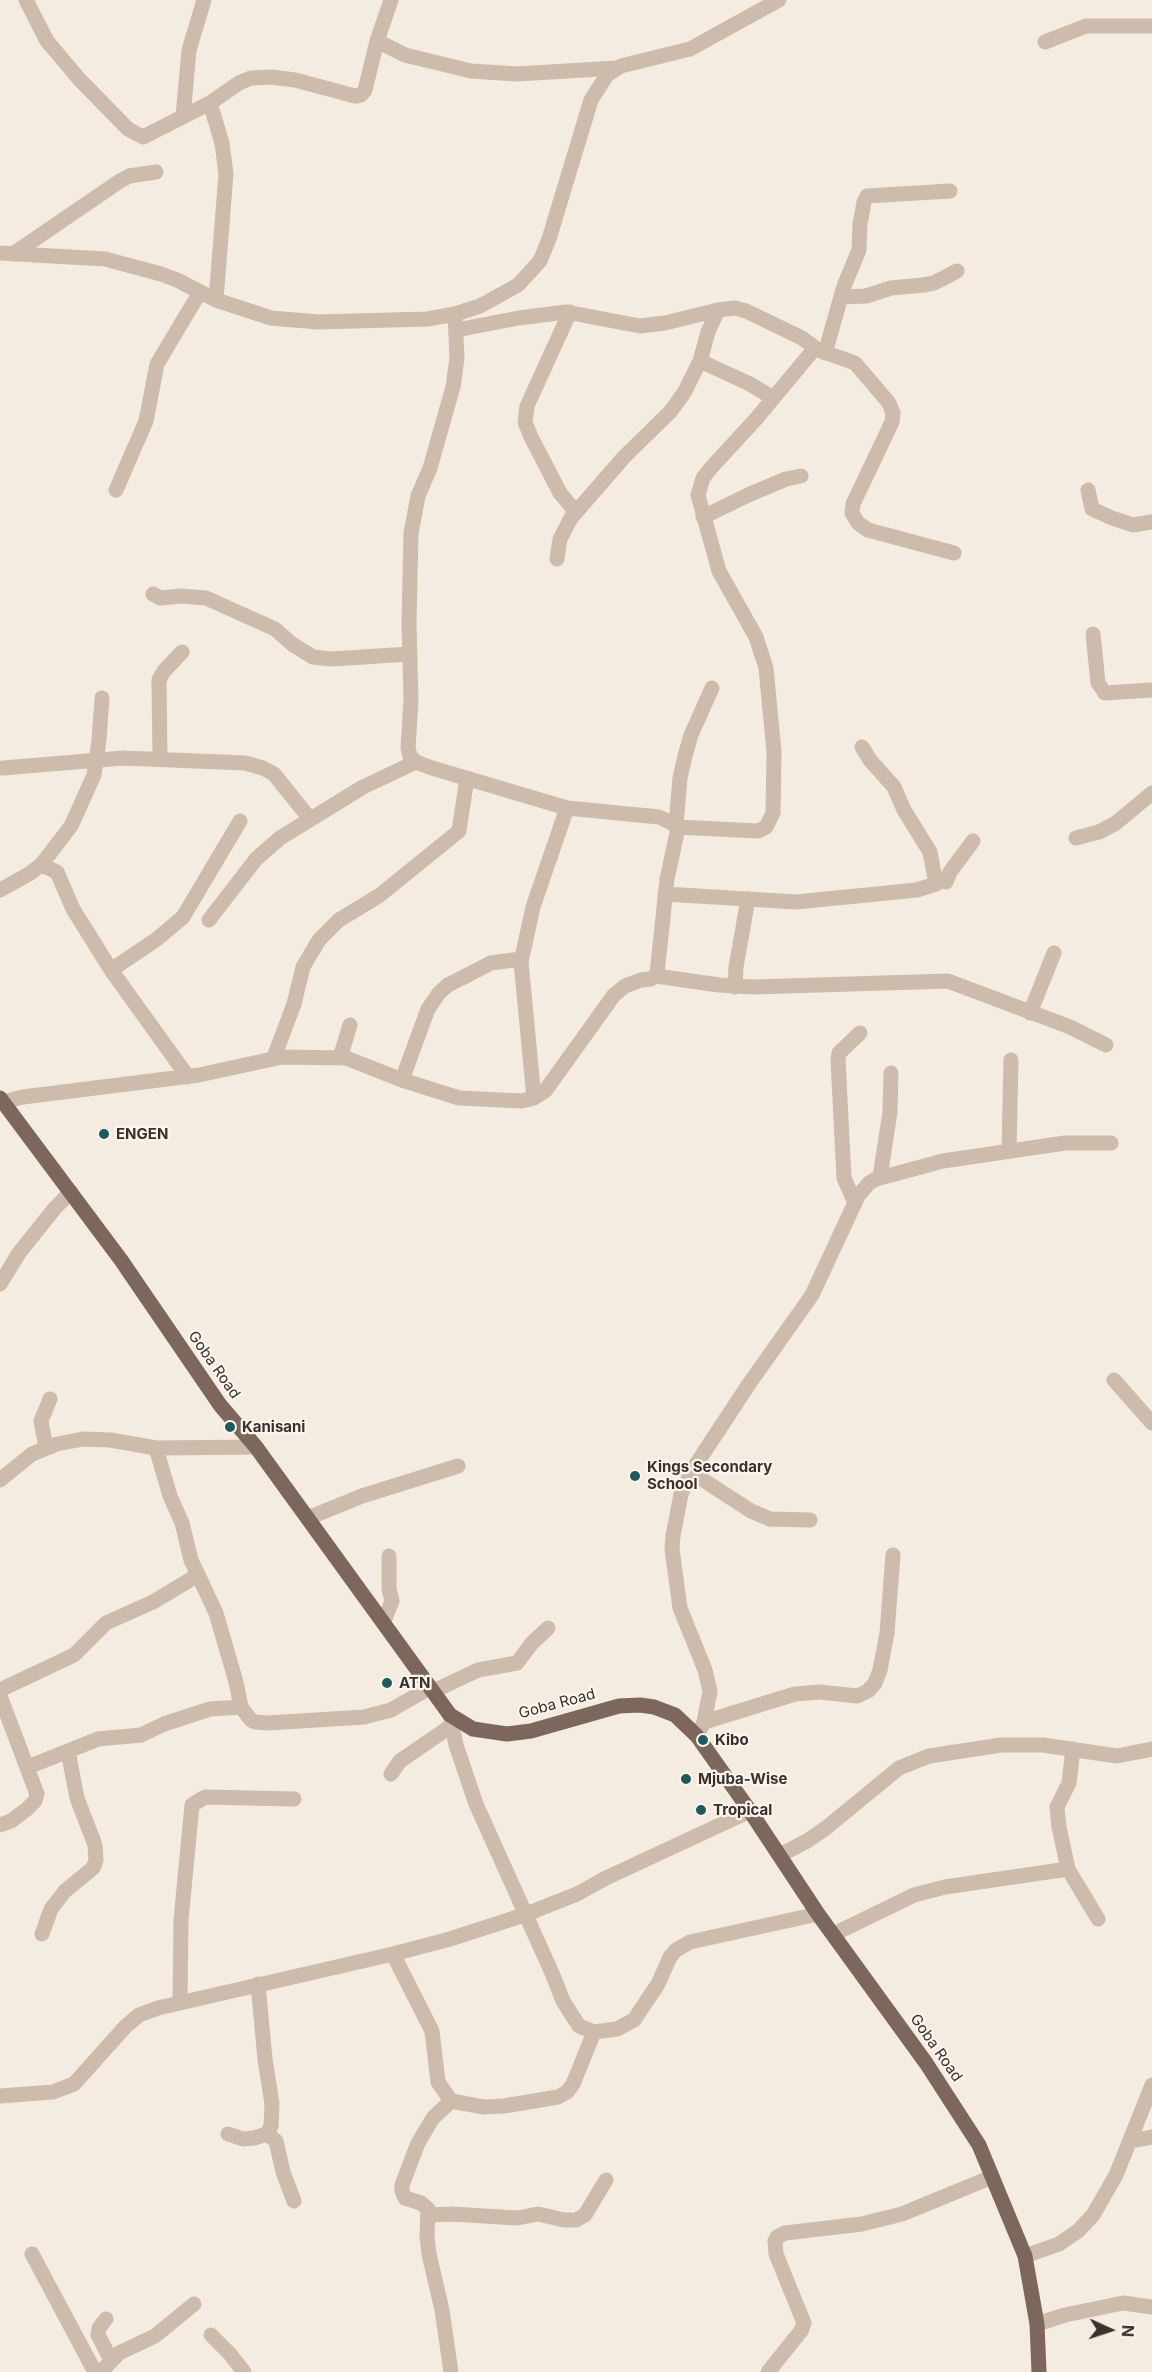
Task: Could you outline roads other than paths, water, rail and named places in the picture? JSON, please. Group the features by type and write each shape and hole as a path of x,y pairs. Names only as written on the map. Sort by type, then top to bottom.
{"main road":[{"name":"Goba Road","path":"2,1100 71,1192 220,1405 256,1447 384,1622 432,1689 451,1720 473,1729 507,1734 531,1731 619,1706 639,1705 654,1707 675,1715 700,1729 750,1811 818,1914 953,2104 979,2145 1025,2256 1037,2324 1039,2372"}],"street":[{"path":"26,0 47,41 57,54 128,129 137,135 146,137 210,103 239,83 260,77 295,80 343,94 361,95 365,90 377,41 391,0"},
{"path":"183,117 189,50 204,0"},
{"path":"377,41 405,55 471,71 517,74 616,68 690,49 779,0"},
{"path":"1045,42 1086,26 1152,26"},
{"path":"7,254 105,259 161,274 216,300 271,318 318,322 427,319 455,314 480,306 518,285 540,261 549,239 591,100 601,82 616,68"},
{"path":"210,103 222,143 226,174 216,300"},
{"path":"7,254 129,176 156,172"},
{"path":"455,314 457,358 453,387 430,468 418,496 411,533 409,654 411,700 408,748 411,758 416,762 567,808 659,817 676,826 758,831 764,829 774,807 774,752 766,668 756,637 719,571 698,500 699,487 703,478 773,398 820,351 859,250 860,224 867,196 950,191"},
{"path":"841,297 866,296 891,288 934,283 957,271"},
{"path":"116,490 146,421 157,364 200,292"},
{"path":"456,330 519,318 570,312 640,326 665,323 718,310 735,308 743,310 786,330 820,351 855,363 889,403 893,413 892,422 853,504 852,513 858,523 868,530 954,553"},
{"path":"557,559 562,533 576,512 624,457 670,412 684,393 718,310"},
{"path":"570,312 527,406 525,422 560,494 576,512"},
{"path":"699,361 750,384 773,398"},
{"path":"703,518 748,495 786,479 801,476"},
{"path":"1088,490 1092,508 1112,518 1133,525 1152,522"},
{"path":"153,594 160,598 206,597 275,629 292,644 313,657 343,658 409,654"},
{"path":"1094,634 1098,683 1105,693 1152,690"},
{"path":"160,759 159,680 164,671 182,652"},
{"path":"656,976 665,894 676,826 680,778 688,746 712,688"},
{"path":"0,890 41,865 71,826 92,782 102,698"},
{"path":"862,747 870,760 894,787 904,810 930,852 936,884"},
{"path":"3,768 123,758 240,762 263,768 278,778 310,819"},
{"path":"209,920 265,849 363,788 416,762"},
{"path":"274,1057 294,1004 303,967 319,940 339,920 380,895 459,831 467,778"},
{"path":"1076,838 1099,832 1116,824 1152,793"},
{"path":"534,1098 521,959 533,907 567,808"},
{"path":"111,970 179,922 240,821"},
{"path":"665,894 803,902 870,893 917,890 942,880 946,882 950,872 972,842"},
{"path":"41,865 54,869 60,876 73,909 111,970 189,1077"},
{"path":"735,987 748,899"},
{"path":"1030,1014 1054,953"},
{"path":"402,1080 428,1009 439,993 448,985 491,963 521,959"},
{"path":"2,1100 189,1077 274,1057 340,1058 356,1061 402,1080 459,1098 513,1102 534,1098 551,1084 614,995 634,982 656,976 735,987 948,981 968,987 1030,1014 1070,1027 1106,1045"},
{"path":"340,1058 350,1024"},
{"path":"855,1203 844,1178 838,1060 839,1053 860,1033"},
{"path":"1009,1151 1011,1060"},
{"path":"880,1177 890,1112 891,1073"},
{"path":"700,1729 710,1697 708,1681 680,1608 672,1549 681,1494 691,1472 812,1295 855,1203 869,1183 880,1177 943,1161 1065,1143 1111,1143"},
{"path":"0,1284 19,1253 71,1192"},
{"path":"1114,1380 1152,1423"},
{"path":"46,1448 42,1421 50,1399"},
{"path":"0,1480 22,1460 46,1448 68,1441 91,1438 138,1443 156,1448 256,1447"},
{"path":"156,1448 198,1575 210,1596 216,1613 241,1707 251,1720 261,1723 364,1717 391,1710 432,1689 480,1669 517,1663 532,1643 548,1628"},
{"path":"308,1518 362,1496 458,1466"},
{"path":"691,1472 752,1511 770,1519 810,1520"},
{"path":"700,1729 795,1694 820,1692 857,1696 868,1691 875,1683 880,1670 887,1633 893,1555"},
{"path":"384,1622 392,1601 389,1588 388,1556"},
{"path":"0,1690 74,1655 106,1623 153,1602 198,1575"},
{"path":"0,1696 36,1788 35,1801 11,1821 0,1825"},
{"path":"28,1767 102,1738 141,1735 164,1724 210,1709 241,1707"},
{"path":"392,1774 399,1761 451,1720 476,1804 525,1915 572,2016 579,2026 594,2032 617,2029 637,2017 658,1984 670,1958 676,1950 690,1942 818,1914"},
{"path":"780,1855 807,1841 899,1768 914,1761 968,1749 1001,1746 1042,1745 1117,1756 1152,1749"},
{"path":"1073,1749 1069,1783 1057,1809 1068,1869 1098,1918"},
{"path":"42,1934 51,1909 65,1891 93,1869 96,1860 96,1845 77,1798 68,1751"},
{"path":"180,2001 181,1920 192,1805 205,1797 294,1799"},
{"path":"0,2096 52,2092 74,2085 125,2027 139,2015 180,2001 393,1954 525,1915 577,1894 606,1878 750,1811"},
{"path":"834,1934 914,1895 945,1887 1068,1869"},
{"path":"393,1954 432,2031 438,2082 451,2101 484,2107 558,2097 567,2092 573,2084 594,2032"},
{"path":"228,2134 243,2139 267,2133 271,2126 272,2104 264,2059 258,1984"},
{"path":"1025,2256 1059,2244 1078,2231 1093,2215 1116,2175 1152,2085"},
{"path":"451,2101 433,2118 418,2143 402,2185 403,2196 426,2206 429,2254 442,2310 451,2372"},
{"path":"267,2133 276,2141 294,2201"},
{"path":"1131,2141 1152,2137"},
{"path":"768,2372 801,2331 804,2323 776,2254 777,2237 785,2233 862,2224 902,2214 992,2177"},
{"path":"428,2215 452,2214 517,2218 538,2214 564,2220 576,2220 585,2215 606,2180"},
{"path":"32,2254 95,2372"},
{"path":"1037,2324 1065,2314 1123,2303 1152,2307"},
{"path":"106,2366 131,2345 155,2336 194,2304"},
{"path":"106,2319 99,2328 98,2335 106,2366"},
{"path":"211,2335 231,2354 244,2372"}],"place":[{"name":"ENGEN","path":"104,1134"},
{"name":"Kanisani","path":"230,1427"},
{"name":"Kings Secondary School","path":"635,1476"},
{"name":"ATN","path":"387,1683"},
{"name":"Kibo","path":"703,1740"},
{"name":"Mjuba-Wise","path":"686,1779"},
{"name":"Tropical","path":"701,1810"}]}
